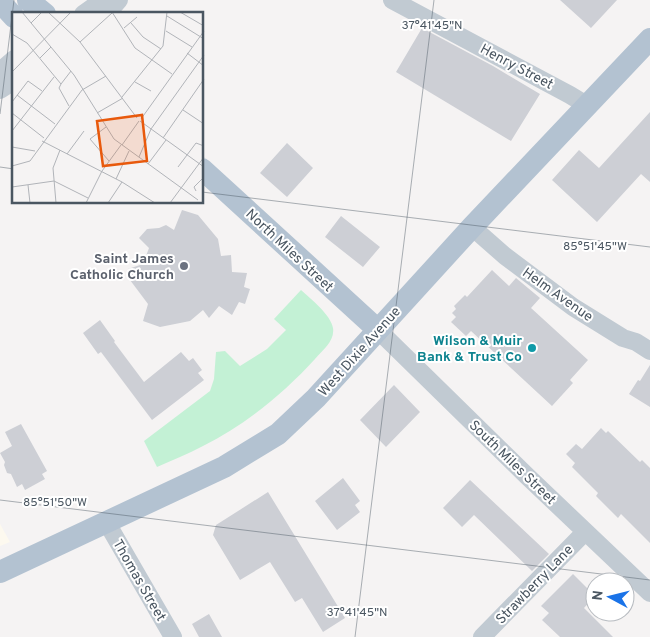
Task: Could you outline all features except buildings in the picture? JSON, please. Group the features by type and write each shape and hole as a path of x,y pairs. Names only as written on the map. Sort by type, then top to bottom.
{"main road":[{"path":"28,0 43,12"},
{"path":"0,2 12,15"},
{"name":"West Dixie Avenue","path":"0,572 224,467 278,434 316,398 472,227 650,39"},
{"name":"North Miles Street","path":"204,171 378,330"}],"street":[{"path":"87,12 103,0"},
{"path":"109,12 119,0"},
{"name":"Henry Street","path":"392,0 570,94 588,106"},
{"path":"0,71 12,61"},
{"path":"0,90 12,82"},
{"name":"Helm Avenue","path":"472,227 505,256 572,307 623,338 636,342 650,351"},
{"name":"South Miles Street","path":"378,330 650,593"},
{"name":"Thomas Street","path":"107,523 173,637"},
{"name":"Strawberry Lane","path":"482,637 585,532"}],"shaded area":[{"path":"0,524 10,542 0,546"}],"green space":[{"path":"301,290 329,318 333,333 328,345 303,372 263,408 219,438 157,467 144,441 210,391 214,379 216,352 225,351 240,366 267,349 286,330 274,319"}],"place":[{"name":"Saint James Catholic Church","path":"184,266"},
{"name":"Wilson & Muir Bank & Trust Co","path":"532,348"}]}
